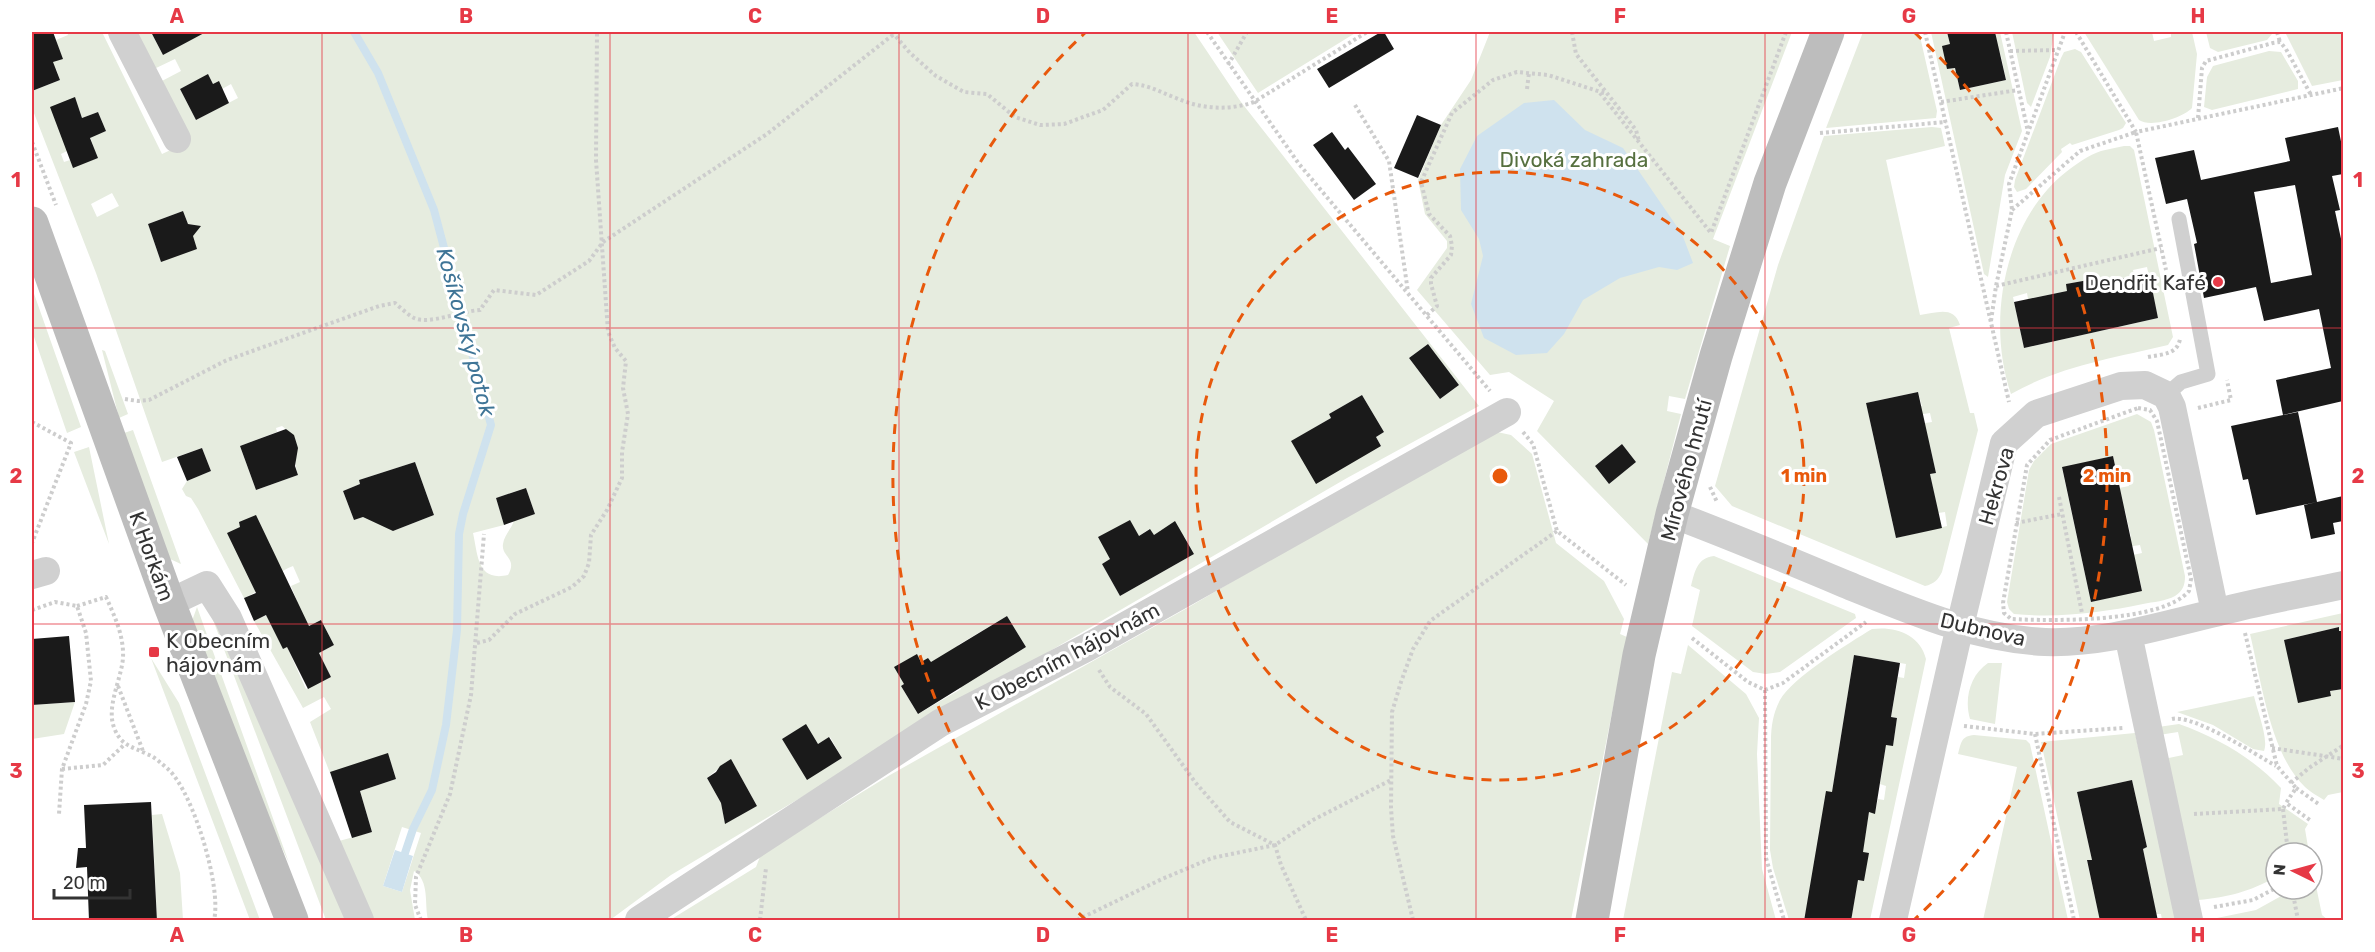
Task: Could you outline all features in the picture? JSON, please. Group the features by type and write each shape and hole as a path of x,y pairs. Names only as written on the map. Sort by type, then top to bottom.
{"main road":[{"name":"Mírového hnutí","path":"1592,921 1639,655 1672,514 1716,356 1770,183 1828,32"},
{"name":"K Horkám","path":"32,223 169,603 292,921"}],"street":[{"path":"122,32 177,139"},
{"name":"Hekrova","path":"1893,921 2004,443 2036,414 2121,386 2145,385 2166,395"},
{"path":"2166,395 2172,407 2227,610"},
{"name":"K Obecním hájovnám","path":"639,921 940,723 1086,648 1507,412"},
{"name":"Dubnova","path":"1672,514 1888,601 1960,626 2009,639 2046,642 2088,640 2128,634 2343,585"},
{"path":"169,603 207,585 228,618 360,921"},
{"path":"2128,634 2188,916"}],"lane":[{"path":"2166,395 2181,382 2208,374 2179,219"}],"path":[{"path":"477,643 489,640 515,614 572,587 584,576 589,563 591,535 607,510 622,478 622,452 628,414 623,388 626,361 615,348 608,332 596,160 597,32"},
{"path":"1206,32 1299,164 1533,444 1557,531 1631,589"},
{"path":"1211,38 1212,32"},
{"path":"1228,65 1247,32"},
{"path":"125,399 138,402 149,400 227,360 379,306 394,303 415,319 433,321 453,314 480,310 494,290 536,295 589,261 603,242 767,134 893,33 910,52 947,83 964,92 987,94 1015,117 1040,125 1064,124 1102,110 1131,84 1148,85 1198,107 1238,107 1254,102 1367,32"},
{"path":"1572,32 1576,54 1636,130 1639,142"},
{"path":"1600,93 1711,233 1786,32"},
{"path":"1925,32 2009,405 2016,399"},
{"path":"2006,32 2028,132"},
{"path":"1991,325 1996,286 2012,210 2009,184 2065,32"},
{"path":"2076,32 2136,132 2166,271"},
{"path":"2277,32 2280,42 2311,95"},
{"path":"2198,118 2202,68 2206,61 2280,42"},
{"path":"2010,51 2058,50"},
{"path":"1427,315 1437,306 1431,278 1451,255 1452,246 1450,236 1429,214 1421,182 1452,113 1493,80 1517,72 1548,75 1606,94"},
{"path":"1527,89 1529,73"},
{"path":"2012,210 2080,151 2136,132 2343,88"},
{"path":"1941,102 2018,90"},
{"path":"1355,105 1389,161 1408,293"},
{"path":"1819,133 1946,122"},
{"path":"1996,286 2161,249"},
{"path":"2140,359 2172,352 2179,346 2180,337"},
{"path":"2194,413 2196,409 2231,400 2225,370"},
{"path":"2131,409 2150,410 2157,421 2191,579 2189,591 2175,603 2158,608 2083,620 2056,622 2011,619 2004,612 2003,603 2027,465 2050,440 2131,409"},
{"path":"32,422 71,442 32,543"},
{"path":"2059,497 2083,620"},
{"path":"2016,524 2062,514"},
{"path":"1413,921 1393,836 1390,780 1392,711 1413,649 1430,621 1557,531"},
{"path":"421,921 415,906 416,877 450,794 471,695 484,534"},
{"path":"32,610 55,602 77,606 106,597 117,621 122,640 123,657 113,706 113,724 125,744 143,752 173,774 187,800 211,862 214,877 214,921"},
{"path":"1692,638 1748,682 1765,690 1792,677 1876,615 1888,601"},
{"path":"59,814 62,769 86,704 91,681 86,633 77,606"},
{"path":"2227,610 2277,766 2296,788 2320,805"},
{"path":"1086,648 1110,687 1146,714 1195,782 1230,822 1275,845 1281,865 1306,921"},
{"path":"117,685 143,752"},
{"path":"1765,690 1766,858 1784,921"},
{"path":"2035,734 2074,921"},
{"path":"62,769 103,765 125,744"},
{"path":"2291,783 2343,746"},
{"path":"2272,747 2343,759"},
{"path":"1077,921 1162,879 1212,858 1275,845 1313,820 1390,780"},
{"path":"2287,841 2283,808 2296,788"},
{"path":"2286,803 2310,820"},
{"path":"2166,816 2283,808"},
{"path":"2188,916 2253,900 2264,894"},
{"path":"2294,901 2298,921"}],"green space":[{"path":"67,32 102,32 162,154 190,141 160,82 181,71 175,59 154,69 135,32 151,32 163,55 201,32 1194,32 1241,102 1479,406 1347,478 911,732 671,875 610,920 428,920 424,887 419,875 414,871 410,890 415,920 373,920 339,841 372,832 360,791 396,779 388,754 330,773 310,722 331,709 324,697 303,708 254,621 297,601 291,586 300,582 293,566 244,598 198,509 182,489 187,481 211,471 202,448 162,462 96,273 32,108 32,91 60,80 56,69 40,75 36,65 32,63 32,56 33,60 62,59 56,40 68,35","holes":["208,75 213,84 222,89 231,84 238,98 196,120 180,89","75,98 82,118 98,112 106,131 101,133 100,129 89,133 97,158 73,167 70,160 64,162 61,154 67,151","112,193 119,206 97,217 91,204","183,211 188,224 195,225 197,231 161,262 148,224","1428,344 1459,385 1440,399 1409,358","1362,395 1384,432 1376,437 1381,446 1292,441 1331,418 1329,414","282,426 290,433 296,445 298,475 256,490 240,446 277,432 276,428","415,462 434,515 393,531 369,515 354,520 343,491 360,484 359,480","526,488 535,514 514,521 505,538 503,548 511,565 508,575 498,576 485,571 478,558 473,533 504,525 496,498","1149,529 1154,535 1184,536 1194,554 1120,596 1102,564 1142,541 1139,536","1007,616 1026,647 988,671 971,667 958,645","321,620 334,645 319,653 331,677 306,689 287,647","917,655 921,662 928,658 934,667 945,661 961,689 918,714 901,686","806,725 818,744 830,737 842,758 807,779 782,739","726,762 733,763 757,806 749,810 744,809 739,812 738,817 725,823 721,803 707,778","402,827 421,833 402,892 383,886"]},
{"path":"1217,32 1357,32 1258,93"},
{"name":"Divoká zahrada","path":"1490,32 1792,32 1713,239 1730,246 1685,399 1669,396 1667,411 1681,414 1648,544 1537,431 1554,401 1509,372 1490,375 1417,290 1447,248 1447,241 1425,214 1418,180 1441,125 1471,80","holes":["1622,444 1636,462 1609,484 1595,466"]},
{"path":"1863,32 1919,32 1937,111 1936,118 1826,128"},
{"path":"1931,32 1947,32 1950,44 1947,69 1955,68 1960,90 2006,80 2001,56 1992,36 1996,35 1995,32 2000,32 2022,131 2005,175 1988,277 1984,274"},
{"path":"2012,32 2054,32 2050,57 2031,107 2027,103"},
{"path":"2084,32 2152,32 2154,41 2171,37 2171,32 2192,32 2197,54 2192,108 2166,121 2151,123 2139,120"},
{"path":"2206,32 2272,32 2272,34 2267,40 2218,52 2210,48"},
{"path":"2285,32 2343,32 2343,80 2312,86"},
{"path":"2075,49 2081,52 2126,123 2119,130 2072,145 2070,143 2061,149 2062,152 2026,189 2017,192 2014,187 2015,180 2061,58 2064,52"},
{"path":"2269,51 2281,52 2298,81 2298,89 2212,110 2204,107 2207,77 2213,66"},
{"path":"1941,128 1945,146 1886,160 1920,315 1944,312 1957,319 1960,325 1949,328 1970,413 1974,413 1978,430 1942,572 1935,581 1925,586 1732,506 1715,486 1778,265 1824,136","holes":["1918,392 1922,406 1916,407 1917,415 1930,413 1932,422 1919,424 1924,447 1930,446 1936,473 1930,474 1938,513 1945,512 1947,526 1896,538 1866,403"]},
{"path":"2130,146 2134,150 2173,337 2168,345 2068,370 2030,384 2011,394 2000,335 2001,305 2006,274 2015,245 2028,217 2045,193 2066,172 2096,153","holes":["2147,267 2158,318 2024,348 2013,297 2027,293 2028,299 2067,291 2067,284 2093,279 2095,284 2134,276 2133,270"]},
{"path":"32,288 81,427 67,433 32,331"},
{"path":"102,350 105,351 128,414 119,418"},
{"path":"2137,414 2151,422 2185,576 2183,588 2178,594 2159,601 2079,614 2014,614 2009,609 2007,602 2029,470 2034,461 2051,444","holes":["2113,456 2116,470 2110,472 2112,480 2126,477 2129,486 2114,489 2119,511 2125,510 2131,537 2125,538 2127,547 2140,545 2142,553 2128,556 2133,578 2139,577 2142,590 2091,602 2062,468"]},
{"path":"133,430 181,564 170,559 124,433"},
{"path":"1497,432 1511,435 1532,454 1556,543 1604,581 1624,619 1620,634 1627,637 1571,920 670,920 756,867 761,854 890,775 1189,607 1386,491"},
{"path":"89,447 109,544 74,452"},
{"path":"1714,556 1855,614 1856,618 1780,672 1766,674 1753,672 1692,626 1700,590 1691,586 1694,575 1700,562"},
{"path":"197,607 289,863 259,799 192,621"},
{"path":"2343,613 2343,631 2339,631 2339,627 2284,640 2331,695 2330,691 2343,689 2343,792 2328,795 2324,800 2305,787 2283,756 2268,715 2250,634"},
{"path":"216,619 349,920 326,920 213,620"},
{"path":"1872,629 1889,629 1905,634 1918,643 1926,659 1870,920 1851,920 1869,812 1875,813 1878,799 1884,800 1886,786 1880,784 1886,745 1893,745 1897,718 1891,717 1898,677 1904,678 1906,664 1854,655 1832,792 1804,920 1789,920 1773,868 1770,850 1771,736 1774,715 1786,691 1796,682"},
{"path":"1688,645 1746,694 1759,718 1757,754 1762,869 1776,920 1623,920 1672,672 1681,674"},
{"path":"151,658 179,703 260,920 250,920"},
{"path":"1988,663 2002,663 1995,724 1970,719 1968,711 1970,688 1977,674"},
{"path":"2254,696 2264,732 2264,751 2253,749 2213,725 2177,712"},
{"path":"75,702 64,734 32,739 32,705"},
{"path":"2179,724 2247,758 2281,788 2279,804 2308,824 2305,829 2307,841 2264,841 2264,882 2238,893 2198,900 2164,759 2183,755 2178,732 2159,735 2158,727"},
{"path":"2135,733 2177,920 2162,920 2161,914 2156,914 2143,849 2147,847 2132,780 2077,792 2092,860 2087,861 2100,920 2080,920 2041,742"},
{"path":"1974,735 2026,740 2030,744 2068,920 1983,920 2017,767 1958,754 1964,739"},
{"path":"162,814 180,873 183,920 157,920 152,815"},
{"path":"2272,901 2319,901 2322,915 2328,920 2207,920 2256,910"}],"water":[{"path":"1554,100 1585,130 1623,148 1682,234 1693,263 1677,270 1659,267 1620,278 1583,300 1564,334 1547,353 1516,355 1484,338 1471,304 1483,256 1479,239 1461,210 1460,169 1477,136 1524,103"},
{"path":"395,850 413,856 402,892 383,886"}],"building":[{"path":"32,32 53,32 63,59 53,62 60,80 32,91"},
{"path":"151,32 206,32 163,55"},
{"path":"1384,32 1394,49 1329,88 1317,69"},
{"path":"1947,32 1995,32 2006,80 1960,90 1955,68 1947,69 1942,46 1950,44"},
{"path":"208,74 213,84 219,81 229,103 196,120 180,89"},
{"path":"75,97 82,118 98,112 106,131 90,138 98,158 73,168 50,107"},
{"path":"1417,115 1441,125 1418,178 1394,168"},
{"path":"2338,127 2343,151 2343,174 2332,176 2340,210 2335,211 2343,248 2343,401 2283,415 2276,380 2331,368 2319,309 2264,321 2256,287 2204,298 2194,244 2197,243 2187,199 2166,204 2155,158 2194,150 2201,180 2290,161 2285,138","holes":["2295,185 2312,275 2271,283 2254,192"]},
{"path":"1332,132 1345,150 1348,147 1376,184 1354,200 1313,145"},
{"path":"183,211 188,224 201,226 193,236 197,249 161,262 148,224"},
{"path":"2149,273 2158,318 2024,348 2014,302 2067,291 2066,284 2094,279 2095,284"},
{"path":"1428,344 1459,385 1440,399 1409,358"},
{"path":"1918,392 1936,473 1930,474 1942,528 1896,538 1866,403"},
{"path":"1362,395 1384,432 1376,437 1381,446 1316,484 1291,441 1331,418 1329,414"},
{"path":"2298,412 2317,502 2256,515 2248,479 2243,480 2231,426"},
{"path":"286,429 294,435 298,448 295,466 298,475 256,490 240,446"},
{"path":"1622,444 1636,462 1609,484 1595,466"},
{"path":"202,448 211,471 187,481 177,457"},
{"path":"2113,456 2142,591 2091,602 2062,467"},
{"path":"415,462 434,515 393,531 363,517 354,520 343,491 360,484 359,480"},
{"path":"526,488 535,514 504,525 496,498"},
{"path":"2343,496 2343,521 2333,523 2335,534 2311,539 2304,505"},
{"path":"256,515 309,626 321,620 334,645 319,653 331,677 308,689 287,647 283,649 266,615 254,621 244,598 256,593 227,533 240,527 239,522"},
{"path":"1130,520 1139,536 1150,529 1154,535 1175,521 1194,554 1120,596 1102,564 1110,559 1098,537"},
{"path":"1007,616 1026,647 918,714 901,686 904,684 894,667 917,654 921,662 928,658 931,662"},
{"path":"2339,627 2339,631 2343,631 2343,689 2330,691 2331,696 2298,703 2284,640"},
{"path":"69,636 75,702 32,705 32,639"},
{"path":"1854,655 1900,663 1891,717 1897,718 1893,746 1886,745 1875,814 1869,812 1863,852 1869,853 1864,881 1858,880 1851,921 1804,921 1826,791 1832,792"},
{"path":"806,724 818,744 829,737 842,758 807,780 782,739"},
{"path":"388,753 396,779 360,791 372,832 352,838 330,772"},
{"path":"731,759 757,806 725,824 721,803 707,778"},
{"path":"2132,780 2147,847 2143,849 2158,921 2100,921 2087,860 2092,860 2077,792"},
{"path":"151,802 157,921 89,921 87,867 76,868 78,848 86,848 84,805"}],"waterway":[{"name":"Košíkovský potok","path":"354,32 378,73 434,210 491,425 459,534 457,630 446,725 432,790 413,829 402,862"}],"place":[{"name":"Dendrit Kafé","path":"2218,282"},
{"name":"K Obecním hájovnám","path":"154,652"}]}
